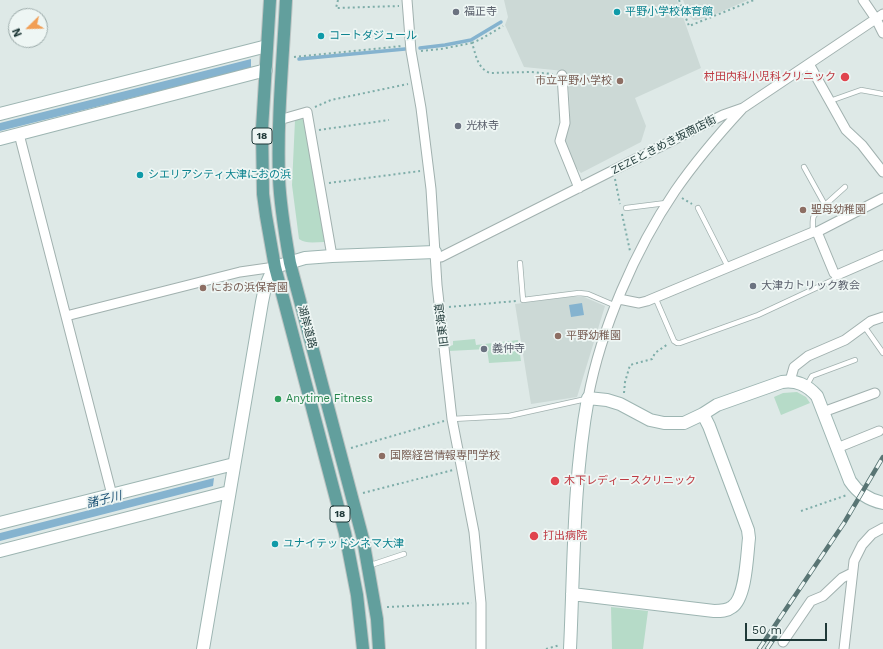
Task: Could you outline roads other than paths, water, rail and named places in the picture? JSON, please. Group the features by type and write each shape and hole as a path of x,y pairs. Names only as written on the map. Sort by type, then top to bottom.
{"main road":[{"name":"湖岸道路","path":"270,0 262,129 263,186 266,216 275,267 345,533 357,595 363,649"},
{"name":"湖岸道路","path":"286,0 279,120 279,179 284,232 290,262 363,539 377,619 379,649"}],"street":[{"path":"863,0 879,16 883,33"},
{"name":"旧東海道","path":"408,3 411,48 431,189 435,255 452,419 474,532 481,603 482,649"},
{"name":"ZEZEときめき坂商店街","path":"435,255 441,257 723,115 743,108 879,16"},
{"path":"0,114 267,46"},
{"path":"809,64 846,130 862,145 883,172"},
{"path":"0,139 266,70"},
{"path":"562,75 565,122 560,141 579,188"},
{"path":"570,649 577,475 580,446 594,372 617,302 644,243 687,173 714,139 743,108"},
{"path":"279,120 307,112 332,256"},
{"path":"19,134 112,495"},
{"path":"617,302 639,303 655,297 815,232 883,198"},
{"path":"815,232 834,273 837,275 883,255"},
{"path":"66,316 240,272 275,267 305,258 332,256 435,255"},
{"path":"203,649 262,298 265,285 275,267"},
{"path":"790,381 794,367 808,356 845,340 870,322 883,317"},
{"path":"588,398 607,400 620,404 650,420 664,423 684,423 717,405 782,382 790,381 800,383 806,386 817,396 850,481 856,490 870,499 883,504"},
{"path":"823,412 875,392"},
{"path":"572,594 714,611 724,611 733,606 739,600 742,590 749,538 748,530 709,426 703,414"},
{"path":"837,448 879,430"},
{"path":"0,523 234,464"},
{"path":"0,551 229,492"},
{"path":"844,649 854,561 862,546 872,534 883,528"},
{"path":"783,642 811,601 823,596 842,578 852,573"}],"lane":[{"path":"830,101 861,90 883,94"},
{"path":"804,167 825,204"},
{"path":"815,232 812,218 814,214 845,187"},
{"path":"626,208 668,203"},
{"path":"698,208 728,267"},
{"path":"520,263 524,300 579,293 617,302"},
{"path":"655,297 674,341 680,343 758,315 833,280 837,275"},
{"path":"864,326 883,354"},
{"path":"806,386 812,376 855,360"},
{"path":"452,419 508,416 588,398"},
{"path":"368,566 404,554"}],"water":[{"path":"251,59 251,68 0,131 0,123"},
{"path":"582,303 584,315 571,317 569,305"},
{"path":"214,478 213,486 0,541 0,533"}],"waterway":[{"path":"420,48 471,40 501,22"},
{"path":"299,59 405,49"}],"railway":[{"path":"759,649 844,523 883,457"},
{"path":"767,649 775,637"}],"place":[{"name":"福正寺","path":"456,12"},
{"name":"平野小学校体育館","path":"617,12"},
{"name":"コートダジュール","path":"321,36"},
{"name":"村田内科小児科クリニック","path":"845,77"},
{"name":"市立平野小学校","path":"620,81"},
{"name":"光林寺","path":"458,126"},
{"name":"シエリアシティ大津におの浜","path":"140,175"},
{"name":"聖母幼稚園","path":"803,210"},
{"name":"大津カトリック教会","path":"753,286"},
{"name":"におの浜保育園","path":"203,288"},
{"name":"平野幼稚園","path":"558,336"},
{"name":"義仲寺","path":"484,349"},
{"name":"Anytime Fitness","path":"278,399"},
{"name":"国際経営情報専門学校","path":"382,456"},
{"name":"木下レディースクリニック","path":"555,481"},
{"name":"打出病院","path":"534,536"},
{"name":"ユナイテッドシネマ大津","path":"275,544"}],"water label":[{"name":"諸子川","path":"104,500"}]}
